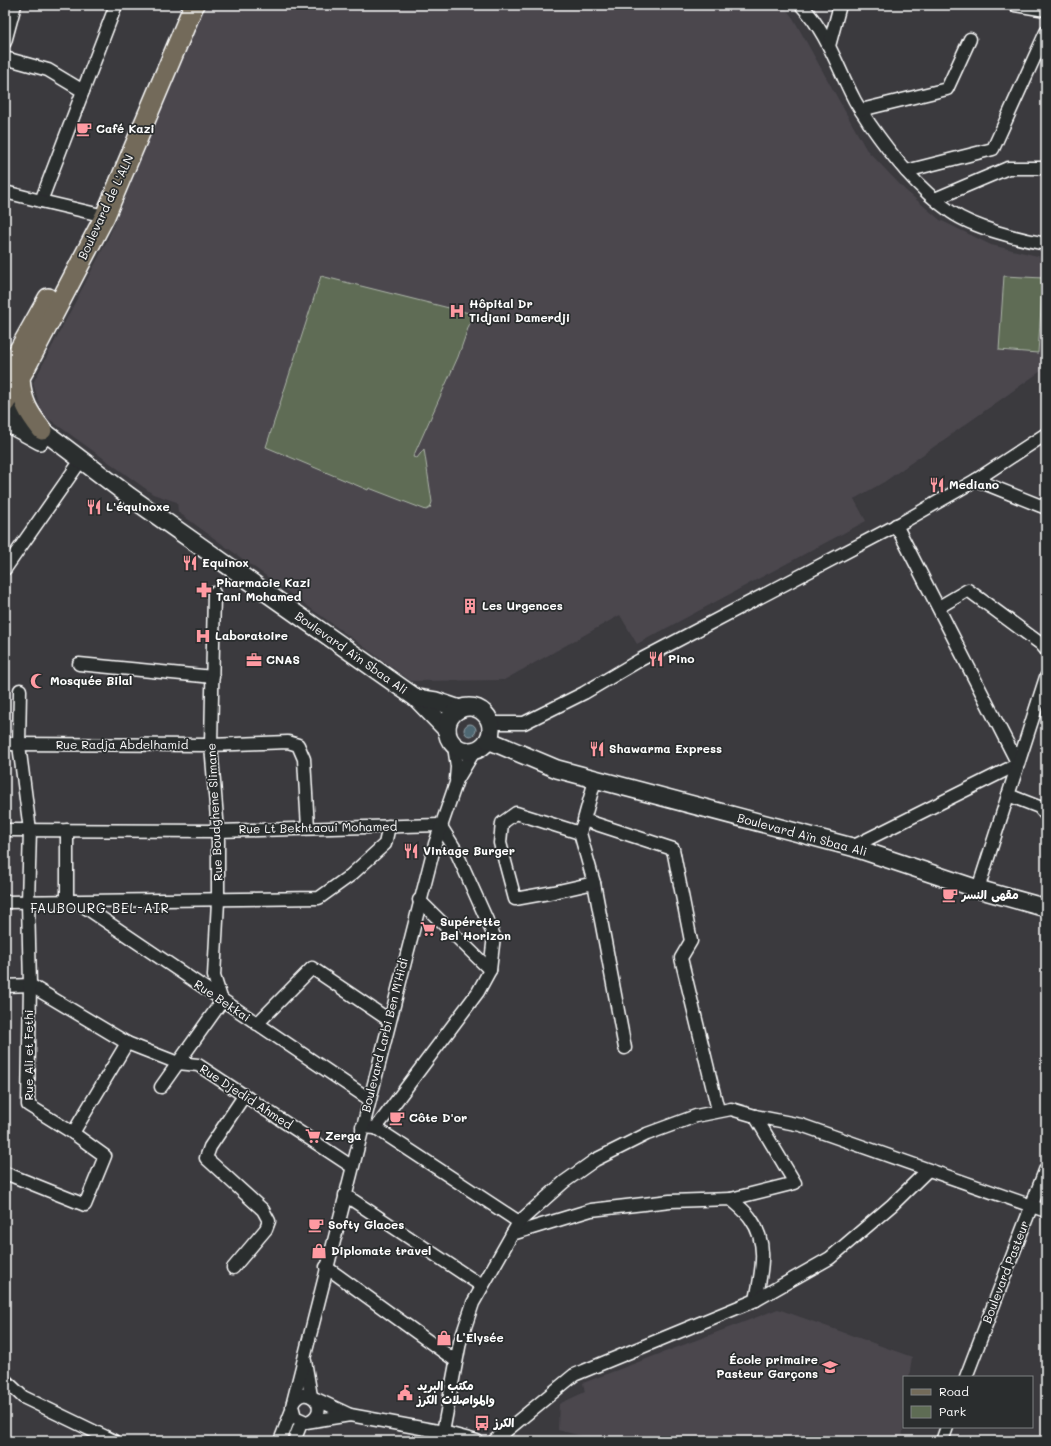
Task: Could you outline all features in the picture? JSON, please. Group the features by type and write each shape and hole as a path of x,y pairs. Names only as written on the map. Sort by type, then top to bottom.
{"main road":[{"name":"Boulevard de L'ALN","path":"99,215 180,5"},
{"name":"Boulevard de L'ALN","path":"5,403 12,377 99,215 194,5"},
{"path":"12,377 29,413 42,430"},
{"name":"Boulevard Aïn Sbaa Ali","path":"5,403 129,496 416,698 447,730"},
{"name":"Boulevard Aïn Sbaa Ali","path":"5,422 35,438 76,466 129,496"},
{"path":"416,698 436,701 460,709 478,709 487,717 491,729 481,745 460,750 454,746 448,736 447,730 451,717 460,709"},
{"name":"Boulevard Aïn Sbaa Ali","path":"481,745 595,780 852,847 978,889 1046,908"}],"street":[{"path":"5,42 15,5"},
{"path":"40,201 116,5"},
{"path":"801,5 809,14 829,46 853,99 885,145 917,184 952,213 984,227 1019,239 1046,244"},
{"path":"829,46 840,5"},
{"path":"1015,5 1044,8"},
{"path":"906,171 993,149 1046,32"},
{"path":"861,110 947,89 970,39"},
{"path":"5,58 48,70 83,90"},
{"path":"935,198 1008,168 1046,168"},
{"path":"7,196 40,201 99,215"},
{"path":"490,723 520,724 584,693 640,660 896,525 976,480 1046,434"},
{"path":"5,569 76,466"},
{"path":"976,480 1046,508"},
{"path":"896,525 1018,764"},
{"path":"939,607 968,590 1041,644 1046,650"},
{"name":"Rue Boudghene Slimane","path":"214,593 211,745 218,831 218,901 214,976 222,1001"},
{"path":"79,664 213,677"},
{"path":"978,889 1046,677"},
{"path":"5,986 30,985 28,902 30,830 19,745 20,690"},
{"name":"Rue Radja Abdelhamid","path":"5,744 211,745 288,742 298,745 304,759 308,828"},
{"path":"454,787 459,775 481,745"},
{"path":"454,746 457,767 454,787"},
{"path":"852,847 1018,764"},
{"path":"595,780 580,834 594,883 624,1048"},
{"name":"Boulevard Larbi Ben M'Hidi","path":"280,1441 293,1407 326,1267 419,900 440,825 454,787"},
{"path":"1008,795 1039,807 1046,815"},
{"path":"580,834 516,813 502,822 500,843 515,899 594,883"},
{"path":"584,820 673,849 691,941 681,958 718,1110"},
{"path":"376,1128 478,992 490,970 494,936 455,849 440,825"},
{"name":"Rue Lt Bekhtaoui Mohamed","path":"5,830 218,831 440,825"},
{"path":"5,902 218,901 319,898 351,875 385,844 389,826"},
{"path":"67,830 71,902"},
{"path":"419,900 490,970"},
{"name":"Rue Bekkai","path":"71,902 369,1099"},
{"path":"257,1024 312,968 389,1020"},
{"name":"Rue Djedid Ahmed","path":"30,985 126,1043 178,1063 198,1065 352,1166"},
{"name":"Rue Ali et Fethi","path":"5,1173 85,1205 104,1156 73,1133 28,1105 30,985"},
{"path":"161,1087 222,1001"},
{"path":"73,1133 126,1043"},
{"path":"233,1268 266,1229 269,1221 263,1210 206,1158 210,1147 244,1096"},
{"path":"443,1432 460,1342 473,1303 519,1222 564,1182 595,1160 647,1134 696,1116 718,1110 731,1109 755,1116 801,1125 1046,1211"},
{"path":"512,1234 591,1210 670,1201 731,1199 795,1183 755,1116"},
{"path":"362,1127 376,1128 519,1222"},
{"name":"Boulevard Pasteur","path":"966,1376 1046,1168"},
{"path":"494,1441 574,1375 756,1300 830,1258 892,1205 928,1170"},
{"path":"345,1194 482,1286"},
{"path":"731,1199 751,1218 759,1234 763,1251 756,1300"},
{"path":"326,1267 456,1361"},
{"path":"294,1441 306,1421 314,1419 319,1412 319,1404 313,1397 304,1356"},
{"path":"5,1380 23,1397 114,1441"},
{"path":"350,1415 306,1421 295,1417 293,1407 295,1400 302,1395 313,1397 350,1415 443,1432 469,1440"},
{"path":"942,1441 947,1428"}],"shaded area":[{"name":"Hôpital Dr Tidjani Damerdji","path":"205,5 783,5 793,18 866,149 905,190 940,220 991,245 1046,258 1046,316 1041,371 884,482 854,499 866,521 637,644 620,615 504,680 411,681 178,512 177,502 153,494 42,414 33,383 107,241"},
{"path":"778,1309 912,1357 909,1376 903,1376 902,1441 602,1441 558,1430 559,1404 585,1392 583,1383"}],"green space":[{"path":"321,276 473,314 458,357 413,457 417,458 424,449 432,502 430,508 426,510 369,488 368,490 266,447"},
{"path":"1004,276 1043,278 1038,353 999,350"}],"water":[{"path":"468,724 472,724 476,730 472,736 468,736 464,732 464,728"}],"place":[{"name":"Café Kazi","path":"84,129"},
{"name":"Hôpital Dr Tidjani Damerdji","path":"457,311"},
{"name":"Mediano","path":"937,485"},
{"name":"L'équinoxe","path":"94,507"},
{"name":"Equinox","path":"190,563"},
{"name":"Pharmacie Kazi Tani Mohamed","path":"204,590"},
{"name":"Les Urgences","path":"470,606"},
{"name":"Laboratoire","path":"203,636"},
{"name":"Pino","path":"656,659"},
{"name":"CNAS","path":"254,660"},
{"name":"Mosquée Bilal","path":"38,681"},
{"name":"Shawarma Express","path":"597,749"},
{"name":"Vintage Burger","path":"411,851"},
{"name":"مقهى النسر","path":"950,895"},
{"name":"Supérette Bel Horizon","path":"428,929"},
{"name":"Côte D'or","path":"397,1118"},
{"name":"Zerga","path":"313,1136"},
{"name":"Softy Glaces","path":"316,1225"},
{"name":"Diplomate travel","path":"319,1251"},
{"name":"L’Elysée","path":"444,1338"},
{"name":"École primaire Pasteur Garçons","path":"830,1367"},
{"name":"مكتب البريد والمواصلات الكرز","path":"405,1393"},
{"name":"الكرز","path":"482,1423"}],"district":[{"name":"FAUBOURG BEL-AIR","path":"100,908"}]}
